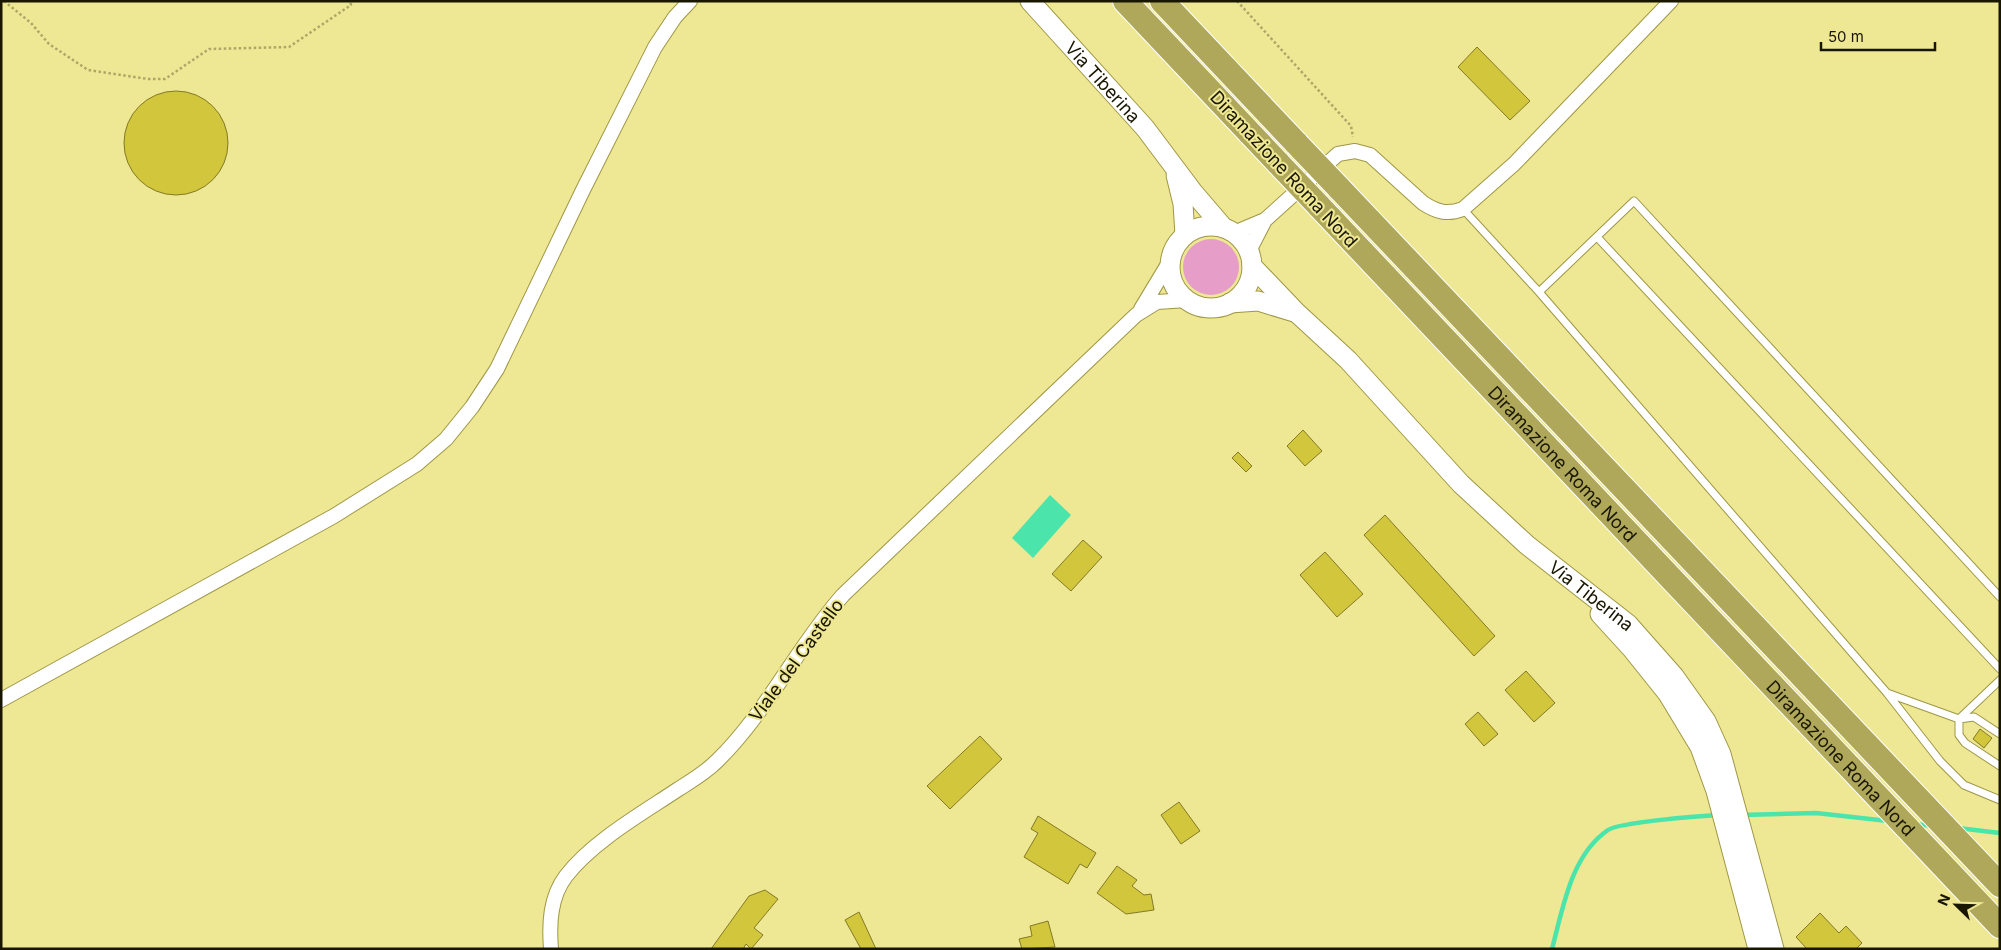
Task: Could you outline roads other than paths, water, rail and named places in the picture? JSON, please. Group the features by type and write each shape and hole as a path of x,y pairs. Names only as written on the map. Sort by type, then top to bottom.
{"highway":[{"name":"Diramazione Roma Nord","path":"1125,1 2000,926"},
{"name":"Diramazione Roma Nord","path":"1162,1 2000,885"}],"main road":[{"name":"Via Tiberina","path":"1030,1 1145,128 1229,230"},
{"path":"1173,164 1183,204 1185,235"},
{"path":"1297,313 1258,300 1208,308 1187,300 1173,283 1170,261 1173,251 1185,235 1197,228 1210,225 1229,230 1297,313 1341,354 1461,484 1604,618 1651,671 1691,731 1723,787 1737,843 1758,949"},
{"path":"1230,303 1246,288 1251,259"},
{"path":"1737,843 1774,949"}],"street":[{"path":"1,700 334,516 417,464 446,439 472,407 497,369 578,199 655,47 675,17 690,1"},
{"path":"1229,230 1265,220 1338,154 1355,151 1370,155 1423,203 1433,209 1443,213 1454,213 1463,209 1514,164 1671,1"},
{"path":"1251,259 1265,220"},
{"path":"1136,316 1170,261"},
{"path":"1136,316 1158,302 1187,300"},
{"name":"Viale del Castello","path":"551,949 553,904 561,882 570,871 608,839 716,762 751,723 805,642 849,588 1136,316"}],"lane":[{"path":"1539,292 1634,201 2000,597"},
{"path":"1463,209 1539,292 1887,693 1940,761 1964,785 2000,800"},
{"path":"1597,237 2000,669"},
{"path":"2000,680 1959,720 1959,735 1965,743 2000,766"},
{"path":"1887,693 1959,720 1974,717 2000,734"}],"waterway":[{"path":"1741,815 1816,813 1888,821"},
{"path":"1552,949 1565,900 1577,868 1585,853 1608,830 1628,824 1718,815"},
{"path":"1916,824 1933,826"},
{"path":"1958,828 2000,833"}]}
